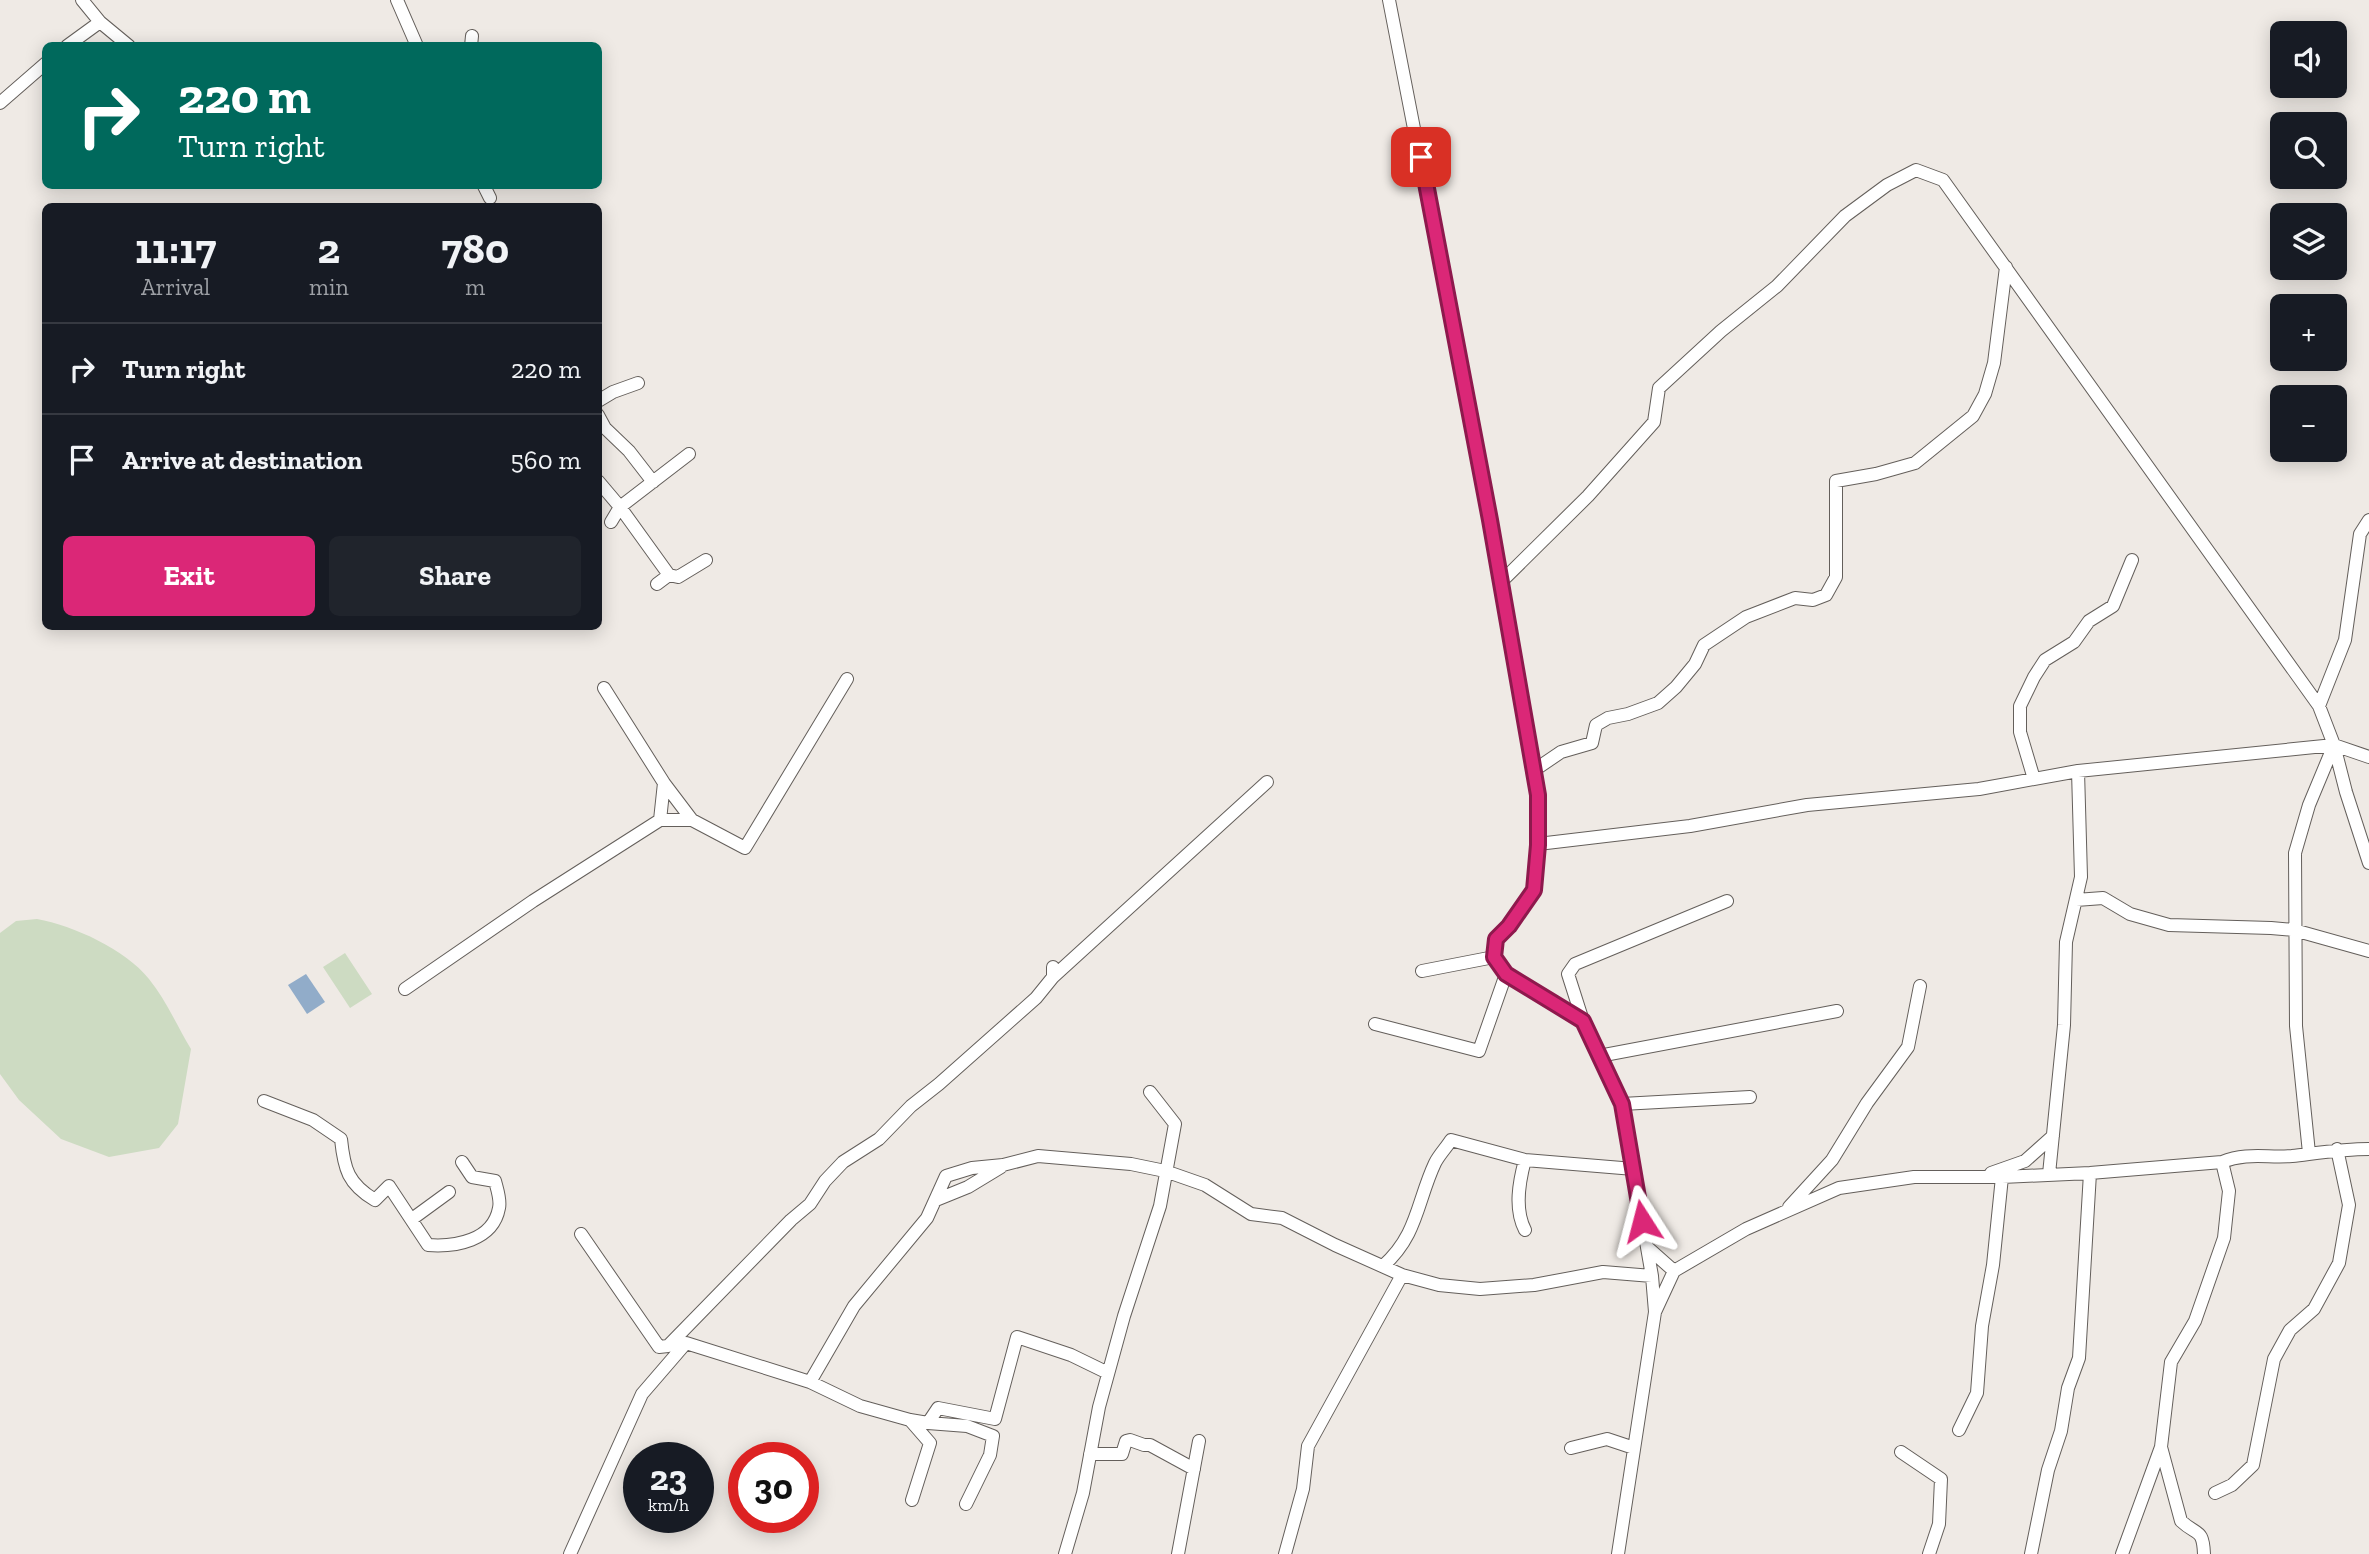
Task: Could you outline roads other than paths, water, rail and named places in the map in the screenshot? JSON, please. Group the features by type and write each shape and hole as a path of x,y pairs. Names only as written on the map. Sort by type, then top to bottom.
{"street":[{"path":"82,0 100,22 125,42"},
{"path":"397,0 415,42"},
{"path":"1389,0 1501,582 1538,795 1538,845 1534,890 1509,926 1496,939 1494,957 1506,974 1583,1021"},
{"path":"72,42 100,22"},
{"path":"0,103 42,66"},
{"path":"1501,582 1588,495 1654,422 1659,388 1721,331 1777,286 1845,216 1887,185 1916,170 1943,180 2319,706 2334,745 2346,792 2368,856"},
{"path":"1533,771 1561,752 1592,743 1596,726 1608,718 1658,703 1695,664 1704,645 1746,617 1795,598 1814,600 1826,596 1836,577 1836,481 1915,463 1973,416 1984,394 1994,363 2006,267"},
{"path":"602,399 638,383"},
{"path":"602,422 653,482"},
{"path":"611,522 620,507 689,454"},
{"path":"602,486 669,575 678,577 706,560"},
{"path":"2319,706 2345,640 2363,555 2360,534 2369,520"},
{"path":"2034,779 2020,732 2020,706 2045,660 2074,642 2089,621 2113,606 2132,560"},
{"path":"657,584 669,575"},
{"path":"604,688 664,783 692,820 746,848 847,679"},
{"path":"2309,1153 2296,1026 2295,853 2309,805 2334,745"},
{"path":"1538,845 1690,826 1807,805 1979,789 2078,771 2334,745 2369,757"},
{"path":"2049,1174 2064,1026 2066,942 2081,877 2078,771"},
{"path":"581,1234 659,1347 668,1346 791,1220 810,1204 825,1181 843,1163 878,1139 911,1106 1036,998 1053,972 1267,782"},
{"path":"660,820 664,783"},
{"path":"405,989 533,901 660,820 692,820"},
{"path":"2076,900 2103,898 2130,914 2169,925 2294,930 2369,951"},
{"path":"1618,1554 1655,1312 1652,1276 1622,1104 1583,1021 1568,974 1575,964 1727,901"},
{"path":"1422,971 1494,957"},
{"path":"1375,1024 1479,1051 1506,974"},
{"path":"1786,1210 1832,1160 1867,1103 1908,1047 1920,986"},
{"path":"1599,1056 1837,1011"},
{"path":"1066,1554 1083,1493 1108,1373 1160,1206 1175,1124 1150,1092"},
{"path":"1622,1104 1750,1097"},
{"path":"264,1101 313,1121 341,1139 343,1163 357,1190 375,1200 389,1186 428,1245 460,1244 477,1238 489,1227 500,1207 495,1181 472,1177 462,1162"},
{"path":"1981,1176 2025,1161 2053,1136"},
{"path":"1383,1266 1396,1254 1418,1214 1435,1162 1451,1140 1525,1160 1634,1169"},
{"path":"2215,1493 2232,1485 2253,1465 2274,1359 2290,1330 2314,1309 2339,1263 2349,1205 2337,1149"},
{"path":"1655,1312 1674,1271 1746,1229 1839,1188 1914,1177 2090,1173 2222,1162 2237,1156 2290,1156 2337,1149 2369,1149"},
{"path":"810,1382 854,1306 927,1217 946,1176 972,1168 1003,1165 1038,1156 1131,1164 1165,1171 1205,1185 1251,1214 1282,1218 1402,1275 1440,1285 1480,1289 1534,1285 1604,1272 1652,1276"},
{"path":"1525,1160 1518,1183 1520,1221 1525,1230"},
{"path":"2122,1554 2161,1447 2171,1362 2195,1321 2224,1238 2229,1191 2222,1162"},
{"path":"936,1200 968,1187 1003,1165"},
{"path":"2031,1554 2048,1469 2061,1431 2068,1388 2079,1358 2090,1173"},
{"path":"1959,1430 1977,1393 1982,1326 1993,1265 2002,1177"},
{"path":"412,1219 449,1192"},
{"path":"1647,1247 1674,1271"},
{"path":"1284,1554 1303,1489 1308,1446 1402,1275"},
{"path":"928,1423 938,1408 995,1419 1017,1336 1071,1355 1108,1373"},
{"path":"570,1554 642,1394 686,1343 810,1382 860,1406 909,1420 967,1426 993,1436 990,1455 966,1504"},
{"path":"909,1420 930,1443 912,1500"},
{"path":"1571,1448 1607,1439 1634,1448"},
{"path":"1090,1454 1122,1454 1126,1441 1130,1440 1144,1446 1150,1445 1194,1469"},
{"path":"1178,1554 1199,1441"},
{"path":"2161,1447 2181,1521 2201,1534 2204,1554"},
{"path":"1901,1452 1941,1479 1939,1524 1929,1554"}],"water":[{"path":"306,974 325,1002 307,1014 288,985"}]}
